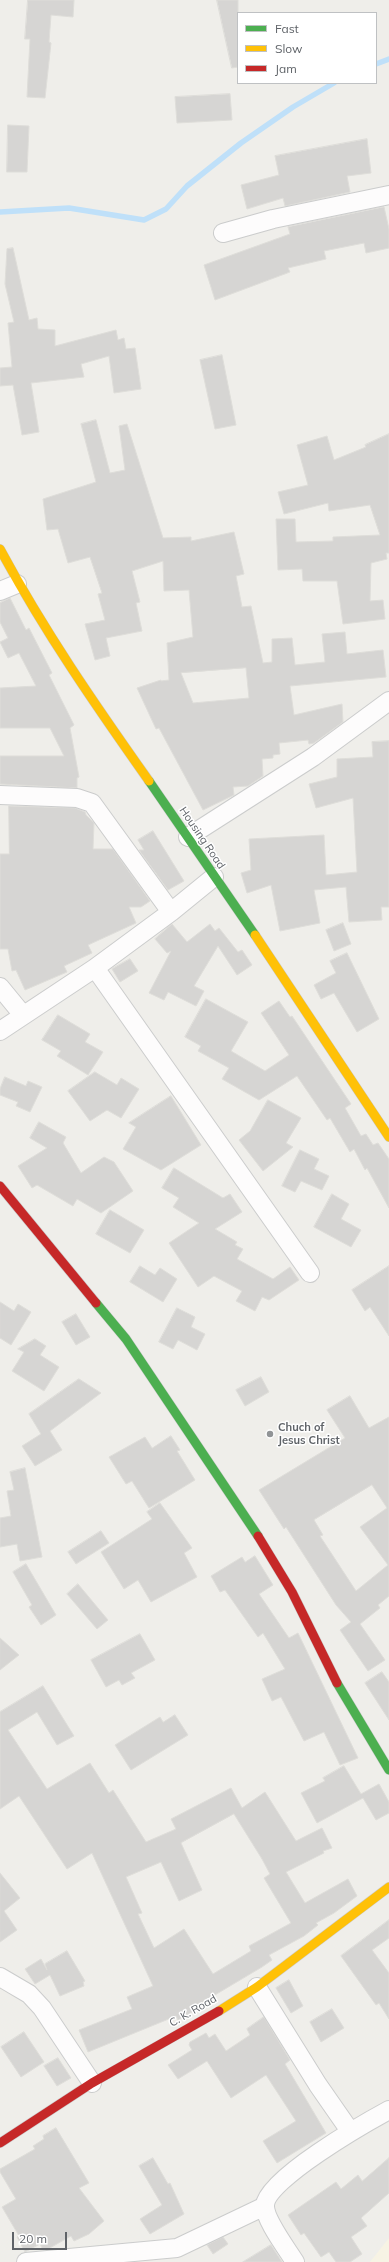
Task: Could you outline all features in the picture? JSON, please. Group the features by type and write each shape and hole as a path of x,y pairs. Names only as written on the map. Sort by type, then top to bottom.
{"street":[{"path":"223,233 272,220 389,195"},
{"name":"Housing Road","path":"0,549 17,584 67,665 188,837 387,1128"},
{"path":"0,591 17,584"},
{"path":"188,837 313,757 389,701"},
{"path":"0,795 77,798 92,803 171,912"},
{"path":"0,1031 95,968 171,912 214,877"},
{"path":"95,968 310,1273"},
{"path":"0,987 23,1015"},
{"path":"0,1186 126,1339 240,1507 292,1592 335,1679 389,1770"},
{"name":"C. K. Road","path":"0,2143 92,2083 208,2017 257,1987 389,1886"},
{"path":"0,1977 29,1994 42,2008 92,2083"},
{"path":"257,1987 318,2086 350,2130"},
{"path":"295,2262 270,2222 265,2206 268,2195 281,2181 350,2130 389,2110"},
{"path":"26,2262 177,2248 265,2206"}],"shaded area":[{"path":"389,2238 389,2262 370,2262"}],"building":[{"path":"28,0 74,0 73,17 51,15 49,42 51,43 45,98 27,97 30,39 25,39"},
{"path":"217,0 238,0 237,67 232,68"},
{"path":"230,94 232,120 177,123 175,97"},
{"path":"8,125 29,126 27,172 7,172"},
{"path":"367,139 371,173 347,176 350,192 285,206 283,198 247,209 241,185 279,175 275,156"},
{"path":"384,207 389,229 389,248 366,253 364,243 324,251 326,259 288,268 290,272 215,300 204,265 290,234 288,227"},
{"path":"13,248 29,320 37,318 38,329 55,330 55,346 116,330 118,340 124,338 126,349 135,348 141,389 114,393 109,356 81,364 84,377 31,383 39,432 22,435 13,385 0,386 0,368 12,367 8,323 14,322 5,284 7,249"},
{"path":"222,355 236,425 215,429 200,360"},
{"path":"96,420 110,473 125,470 119,426 127,424 163,538 191,537 191,541 234,532 244,574 236,576 242,607 251,606 263,663 272,662 272,639 292,638 295,665 325,662 322,634 345,632 347,654 383,650 386,677 290,686 294,715 342,704 343,722 314,743 309,744 308,740 279,743 280,754 273,755 273,758 262,759 263,776 248,786 233,787 234,795 203,810 159,728 156,729 137,688 161,680 169,680 167,643 193,637 189,590 164,591 163,561 132,571 140,602 136,603 142,631 106,638 110,656 95,660 85,624 105,620 98,594 102,593 90,557 68,563 58,529 47,530 43,499 96,482 81,424","holes":["246,668 249,698 193,703 181,673"]},
{"path":"389,434 389,553 386,553 387,559 371,563 370,601 383,600 385,619 343,624 337,581 303,581 302,569 278,570 276,519 295,519 296,542 333,541 333,537 380,535 370,505 329,511 328,503 284,514 278,492 308,485 297,445 327,436 334,460 366,447 365,445"},
{"path":"10,598 26,630 29,628 52,673 49,675 74,725 70,728 79,777 77,778 77,788 0,784 0,756 64,756 50,728 0,728 0,688 36,686 19,653 8,658 0,642 8,638 0,622 0,603"},
{"path":"389,741 389,907 381,907 382,920 349,922 346,887 314,890 320,923 280,931 271,885 247,893 241,873 251,870 249,839 324,835 326,875 357,872 353,798 316,808 309,784 337,777 337,759 373,757 372,742"},
{"path":"9,806 75,808 85,812 94,823 93,849 113,849 150,901 141,907 129,907 136,923 88,945 92,953 64,966 67,972 25,990 16,970 12,971 8,949 0,949 0,854 9,854"},
{"path":"153,831 184,881 168,890 139,850 144,850 138,840"},
{"path":"343,923 351,944 334,951 326,930"},
{"path":"172,924 187,942 210,924 215,931 219,928 238,952 242,950 252,965 237,975 218,946 194,986 204,991 196,1006 168,992 164,1000 149,993 171,951 167,953 155,939"},
{"path":"347,953 379,1019 357,1032 334,993 321,999 314,985 336,973 330,961"},
{"path":"130,959 138,971 120,982 112,969"},
{"path":"206,999 248,1022 231,1051 265,1071 289,1055 261,1013 279,1001 290,1017 292,1016 351,1104 345,1108 361,1136 366,1134 373,1145 378,1143 389,1159 389,1208 367,1168 365,1170 354,1149 350,1152 330,1118 327,1120 297,1076 259,1100 222,1079 229,1068 198,1051 201,1046 185,1037"},
{"path":"58,1015 90,1034 85,1042 103,1052 88,1075 57,1056 61,1051 42,1040"},
{"path":"95,1072 117,1085 121,1078 139,1089 121,1118 107,1110 90,1121 68,1091"},
{"path":"5,1077 26,1086 28,1081 42,1087 30,1112 16,1106 18,1102 0,1095 0,1089"},
{"path":"171,1096 201,1145 161,1170 123,1149 136,1127 129,1123"},
{"path":"268,1100 301,1118 286,1143 293,1147 263,1171 239,1140 250,1131"},
{"path":"39,1122 66,1137 63,1143 81,1173 104,1157 114,1162 133,1191 101,1213 77,1199 73,1206 37,1185 32,1188 18,1166 47,1148 30,1138"},
{"path":"300,1150 319,1159 314,1169 329,1176 322,1190 301,1181 295,1192 282,1186"},
{"path":"174,1168 223,1198 230,1194 242,1212 215,1229 237,1242 235,1245 243,1249 237,1259 273,1279 290,1267 299,1280 269,1300 262,1297 255,1311 236,1301 242,1291 214,1276 198,1287 169,1243 199,1223 173,1207 179,1198 162,1188"},
{"path":"332,1194 349,1204 341,1219 361,1230 351,1247 314,1227"},
{"path":"110,1210 144,1230 130,1253 96,1234"},
{"path":"140,1266 155,1275 160,1268 177,1279 163,1302 130,1282"},
{"path":"389,1266 389,1336 370,1307 365,1311 352,1290"},
{"path":"0,1302 14,1311 18,1304 31,1312 11,1345 0,1338"},
{"path":"177,1308 195,1317 191,1327 205,1334 197,1350 178,1340 173,1349 159,1342"},
{"path":"76,1314 90,1337 76,1345 62,1322"},
{"path":"35,1339 46,1346 40,1355 59,1367 44,1391 12,1371 24,1352 18,1349"},
{"path":"261,1377 269,1392 245,1406 236,1390"},
{"path":"79,1379 101,1393 50,1431 62,1450 35,1466 22,1446 41,1434 29,1414"},
{"path":"350,1396 369,1428 389,1417 389,1596 378,1605 380,1608 360,1624 385,1660 368,1671 340,1630 351,1622 336,1605 286,1527 284,1529 259,1490 345,1438 327,1410","holes":["372,1485 387,1508 360,1527 388,1565 356,1591 320,1536 323,1535 314,1520"]},
{"path":"171,1436 180,1450 177,1451 195,1480 149,1508 132,1481 126,1484 109,1457 145,1437 152,1448"},
{"path":"25,1468 42,1557 20,1561 17,1544 0,1547 0,1518 11,1516 7,1491 14,1490 10,1472"},
{"path":"160,1503 192,1548 184,1553 197,1577 151,1602 138,1580 124,1589 101,1552 152,1519 147,1512"},
{"path":"101,1531 109,1543 76,1564 68,1552"},
{"path":"255,1556 273,1585 259,1594 289,1638 298,1633 358,1758 340,1765 324,1732 304,1741 281,1697 272,1701 262,1679 285,1669 263,1633 258,1637 225,1590 220,1592 211,1576 242,1557 245,1562"},
{"path":"26,1564 56,1615 41,1625 29,1607 32,1605 13,1572"},
{"path":"78,1584 108,1620 97,1629 67,1594"},
{"path":"140,1634 155,1660 131,1673 135,1678 122,1685 119,1680 106,1687 91,1660"},
{"path":"0,1638 19,1655 0,1670"},
{"path":"382,1672 389,1682 389,1720 365,1683"},
{"path":"43,1686 74,1736 57,1745 37,1712 8,1730 47,1789 90,1763 109,1793 113,1790 146,1842 176,1829 171,1819 231,1788 242,1808 265,1792 296,1841 322,1828 332,1848 323,1851 324,1853 286,1872 305,1903 348,1879 357,1896 334,1913 316,1923 318,1925 304,1936 269,1955 272,1960 193,2008 194,2011 178,2020 176,2016 88,2052 79,2030 132,2009 127,1997 153,1986 92,1853 67,1869 19,1796 0,1809 0,1712","holes":["234,1814 270,1874 264,1878 291,1923 249,1946 251,1951 213,1974 184,1929 154,1948 138,1914 142,1913 126,1877 161,1862 179,1901 202,1890 181,1843"]},
{"path":"175,1715 188,1735 131,1770 115,1745 160,1717 163,1722"},
{"path":"344,1766 361,1794 379,1784 389,1802 389,1813 376,1820 363,1798 317,1823 301,1793 325,1781 323,1778"},
{"path":"0,1873 20,1898 4,1911 17,1930 0,1942"},
{"path":"389,1920 389,1938 372,1950 389,1973 389,2019 379,2003 376,2005 341,1956"},
{"path":"67,1951 85,1981 83,1982 84,1986 60,1996 50,1975 35,1984 25,1969 41,1959 47,1970 45,1964"},
{"path":"289,1980 303,2006 291,2013 276,1988"},
{"path":"332,2009 344,2028 321,2042 310,2022"},
{"path":"264,2017 290,2060 285,2064 326,2133 277,2163 263,2141 296,2121 266,2075 231,2098 207,2061 178,2079 168,2065 192,2050 189,2045 190,2042 206,2033 209,2038 215,2034 226,2051 250,2035 247,2029"},
{"path":"24,2032 44,2062 21,2077 1,2047"},
{"path":"58,2058 71,2078 57,2086 44,2066"},
{"path":"56,2128 89,2183 79,2188 104,2221 89,2234 74,2241 71,2236 48,2249 43,2250 40,2244 25,2252 17,2237 19,2236 2,2207 16,2199 0,2172 0,2169 35,2149 33,2146 44,2139 43,2136"},
{"path":"153,2158 168,2184 170,2183 184,2214 150,2234 140,2219 162,2205 139,2166"},
{"path":"389,2158 389,2193 361,2218 367,2226 351,2237 362,2254 350,2262 336,2262 329,2252 321,2257 304,2233 301,2235 288,2215 336,2182 341,2189 358,2175 362,2181"},
{"path":"223,2237 228,2244 213,2254 207,2245"},
{"path":"271,2245 282,2262 243,2262"}],"waterway":[{"path":"377,64 389,59"},
{"path":"0,212 69,208 144,220 166,209 187,186 241,143 293,107 332,84"}],"traffic: fast":[{"path":"149,781 255,935"},
{"path":"96,1303 126,1339 258,1536"},
{"path":"337,1683 389,1770"}],"traffic: slow":[{"path":"0,549 53,639 90,696 149,781"},
{"path":"255,935 389,1137"},
{"path":"219,2011 257,1987 389,1887"}],"traffic: jam":[{"path":"0,1186 96,1303"},
{"path":"258,1536 292,1592 337,1683"},
{"path":"0,2143 92,2083 219,2011"}],"place":[{"name":"Chuch of Jesus Christ","path":"270,1434"}]}
